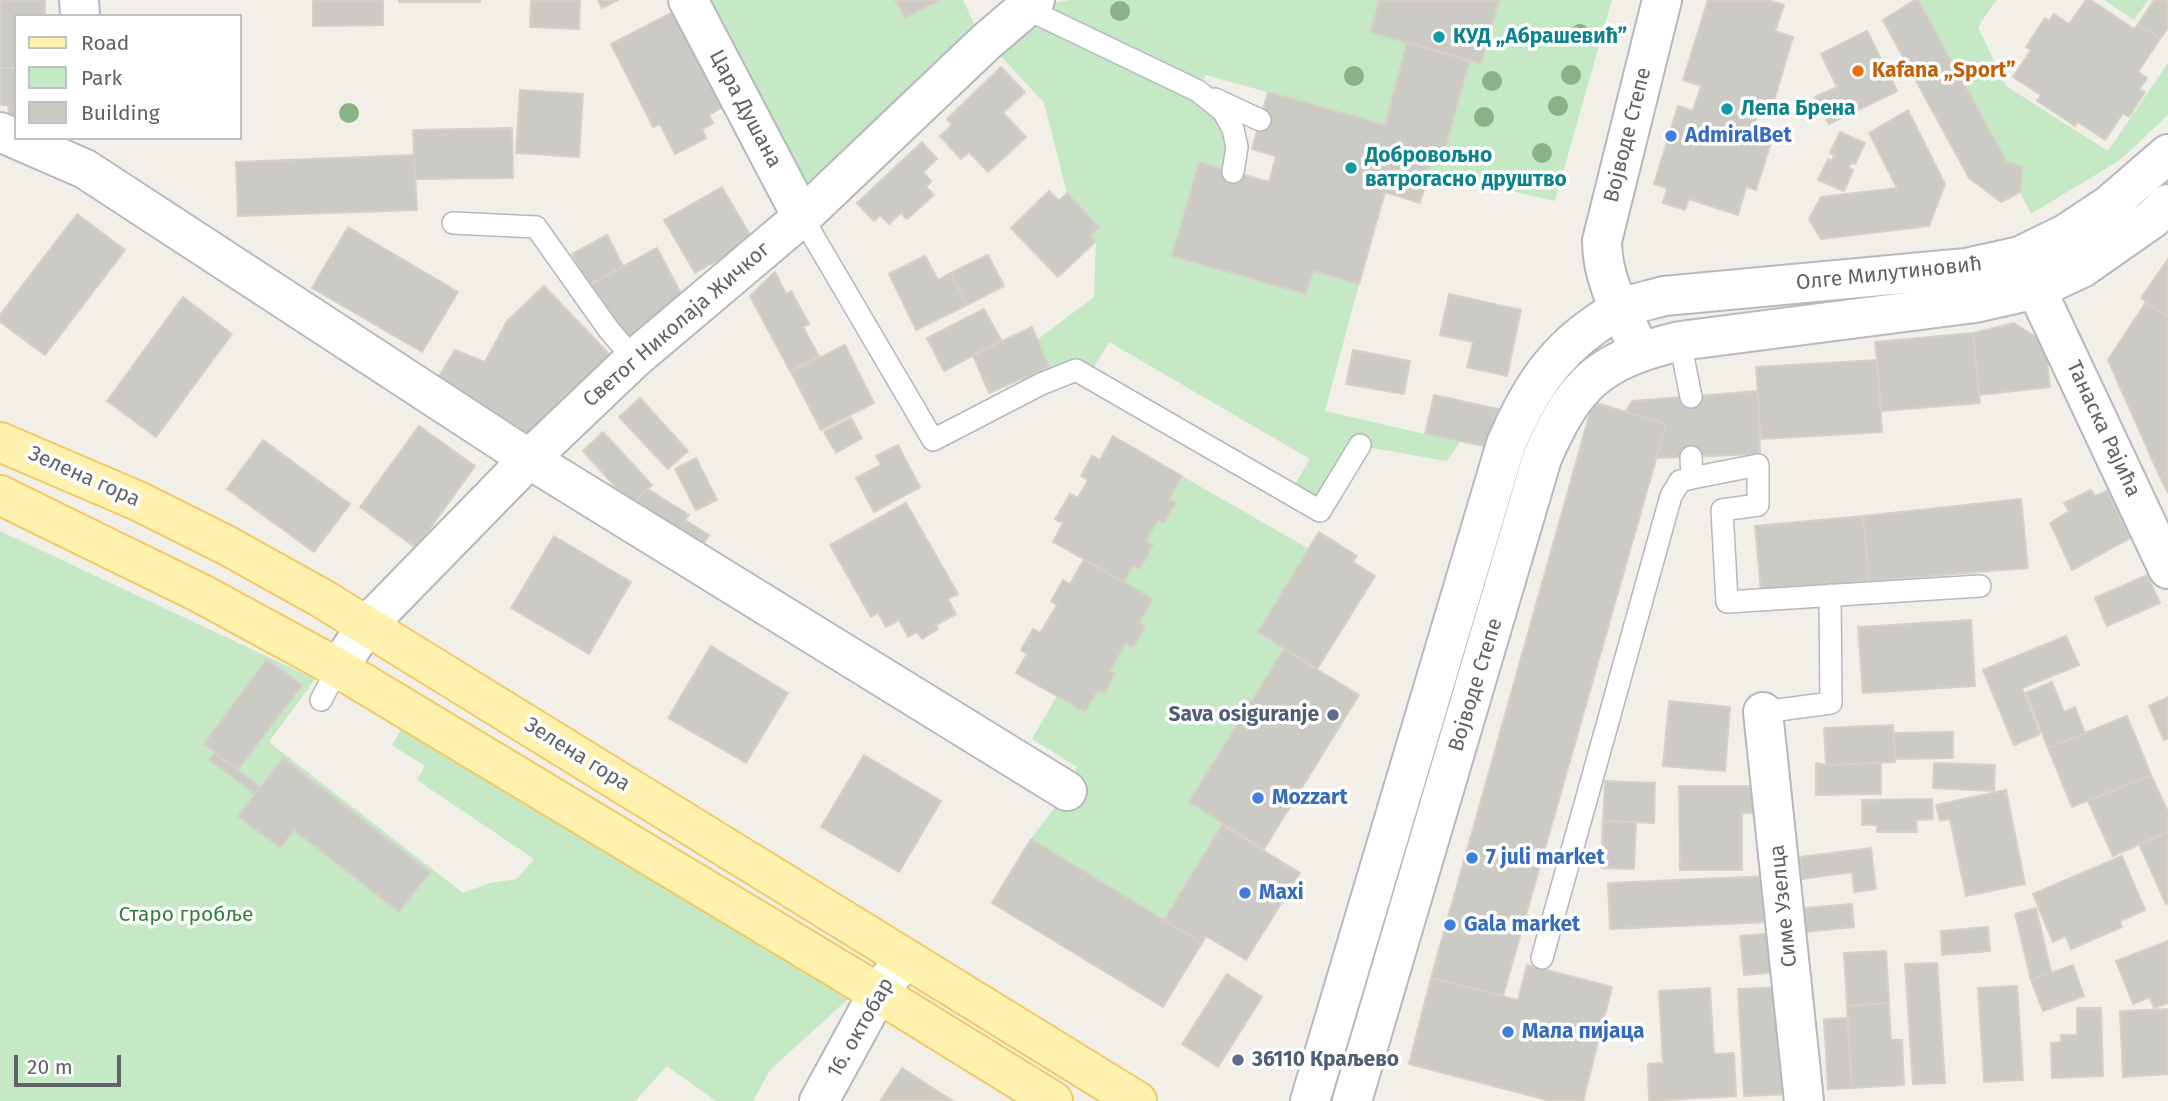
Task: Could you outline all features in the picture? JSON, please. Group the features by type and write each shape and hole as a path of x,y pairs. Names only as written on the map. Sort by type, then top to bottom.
{"main road":[{"name":"Зелена гора","path":"0,442 138,500 228,546 368,625 1137,1101"},
{"path":"0,495 200,593 329,684 877,993 1053,1101"}],"street":[{"name":"Цара Душана","path":"688,0 802,217"},
{"name":"Војводе Степе","path":"1352,1101 1542,458 1560,420 1591,379 1617,360 1640,351 1607,282 1602,262 1602,241 1662,0"},
{"name":"Светог Николаја Жичког","path":"329,684 368,625 529,458 634,359 802,217 987,41 1030,4"},
{"path":"31,140 85,154 529,458 1067,792"},
{"name":"Олге Милутиновић","path":"1620,309 1664,296 1966,268 2020,256 2067,233 2109,205 2168,154"},
{"name":"Олге Милутиновић","path":"1640,351 1680,341 1975,303 2037,289 2082,268 2152,219 2168,204"},
{"name":"Танаска Рајића","path":"2020,256 2168,569"},
{"name":"Војводе Степе","path":"1310,1101 1506,444 1536,382 1554,359 1578,336 1620,309"},
{"name":"Симе Узелца","path":"1763,712 1804,1101"},
{"name":"16. октобар","path":"819,1101 877,993 905,958"}],"lane":[{"path":"1030,4 1198,91 1261,120"},
{"path":"1198,91 1223,111 1233,129 1237,147 1233,172"},
{"path":"802,217 933,440 1041,384 1076,370 1320,511 1360,445"},
{"path":"453,223 536,227 609,330 634,359"},
{"path":"1680,341 1692,397"},
{"path":"1542,958 1671,496 1691,467 1758,465 1758,505 1722,510 1727,602 1980,586"},
{"path":"1763,712 1830,703 1830,595"}],"green space":[{"path":"688,0 895,0 905,18 939,0 963,0 975,26 987,41 802,217"},
{"path":"1070,0 1379,0 1407,42 1385,125 1206,75 1198,91 1223,111 1233,172 1199,162 1173,256 1306,294 1313,271 1359,284 1325,411 1460,442 1447,461 1360,446 1320,511 1290,493 1310,459 1109,342 1088,377 1041,384 1049,367 1037,340 1094,297 1096,241 1090,236 1099,227 1067,193 1044,103 987,41 1025,8"},
{"path":"1499,0 1612,0 1555,201 1428,172 1435,149 1445,149 1470,60 1481,63"},
{"path":"1918,0 1996,0 1978,27 2006,86 2108,151 2168,63 2168,115 2120,160 2031,214 2020,192 2023,166 2007,162"},
{"path":"2104,0 2148,0 2134,20"},
{"path":"1182,476 1309,549 1258,631 1284,649 1189,802 1223,823 1164,920 1031,839 1067,791 1077,767 1032,739 1057,696 1085,712 1098,690 1104,693 1115,674 1110,671 1125,644 1133,648 1145,627 1139,623 1153,599 1124,582 1133,565 1140,568 1153,545 1146,541 1158,520 1165,523 1176,504 1169,499"},
{"name":"Старо гробље","path":"0,531 315,679 269,742 463,893 490,883 517,879 534,859 417,780 425,766 392,745 401,730 848,999 770,1070 753,1101 716,1101 667,1066 635,1101 0,1101"}],"building":[{"path":"0,0 45,0 45,14 14,14 14,68 0,68"},
{"path":"313,0 383,0 383,25 313,26"},
{"path":"480,0 480,2 399,2"},
{"path":"531,0 580,0 579,29 530,27"},
{"path":"598,0 618,0 602,8"},
{"path":"895,0 939,0 905,18"},
{"name":"КУД „Абрашевић”","path":"1379,0 1499,0 1481,64 1370,32"},
{"name":"Лепа Брена","path":"1708,0 1768,0 1784,5 1775,31 1793,37 1772,107 1761,103 1752,133 1772,140 1756,190 1746,187 1738,215 1689,199 1685,210 1663,203 1667,188 1654,184 1678,106 1693,111 1701,86 1683,80"},
{"path":"1918,0 2007,162 2023,166 2020,192 2001,202 1969,178 1883,20"},
{"path":"2086,0 2091,0 2134,29 2138,24 2160,39 2138,72 2147,78 2140,89 2145,92 2129,117 2123,113 2105,140 2078,122 2075,126 2037,101 2041,95 2013,77 2031,50 2026,47 2045,18 2049,21 2054,14 2069,24"},
{"path":"2154,0 2168,0 2168,28 2160,39 2138,24"},
{"path":"679,9 728,104 709,115 713,123 702,129 706,138 675,154 660,124 653,127 611,44"},
{"name":"Kafana „Sport”","path":"1867,31 1897,91 1829,124 1815,97 1837,87 1821,54"},
{"name":"Добровољно ватрогасно друштво","path":"1407,42 1470,60 1445,149 1435,149 1420,203 1385,192 1359,284 1313,271 1306,294 1172,256 1199,162 1269,182 1276,156 1252,149 1268,92 1385,125"},
{"path":"1001,67 1025,92 1003,113 1026,137 988,172 969,152 961,159 940,136 952,125 947,119"},
{"path":"0,68 14,68 14,115 9,115 8,105 0,105"},
{"path":"520,90 583,94 579,157 516,153"},
{"path":"1908,110 1945,184 1929,226 1821,239 1809,219 1821,197 1897,188 1869,133"},
{"path":"512,128 513,178 415,179 413,130"},
{"path":"1840,132 1865,143 1855,164 1851,163 1849,168 1853,170 1844,191 1818,180 1828,159 1832,161 1834,155 1830,153"},
{"path":"922,142 937,159 923,172 931,181 926,187 934,195 907,219 901,213 889,224 880,215 874,221 857,203"},
{"path":"414,155 417,210 238,216 236,162"},
{"path":"722,187 753,240 695,273 664,220"},
{"path":"1049,191 1059,201 1067,193 1099,227 1090,236 1096,241 1058,277 1011,228"},
{"path":"77,214 125,250 45,355 0,322 0,315"},
{"path":"348,227 458,292 422,352 312,288"},
{"path":"607,235 623,266 589,285 572,254"},
{"path":"657,248 688,307 621,343 589,285"},
{"path":"988,255 1004,286 967,305 951,273"},
{"path":"925,256 938,280 951,273 967,305 916,330 889,274"},
{"path":"2168,259 2168,317 2141,298"},
{"path":"775,272 786,294 791,291 809,324 803,327 819,356 790,371 750,296"},
{"path":"544,286 612,357 526,436 435,383 455,350 485,362 507,321"},
{"path":"1449,294 1521,310 1507,376 1467,367 1473,342 1440,335"},
{"path":"183,297 232,334 156,437 107,401"},
{"path":"2146,302 2168,317 2168,473 2160,477 2108,360"},
{"path":"984,309 1001,340 944,371 927,338"},
{"path":"2014,323 2045,343 2050,387 1979,395 1973,333"},
{"path":"1032,327 1049,367 989,393 973,355"},
{"path":"1973,333 1980,403 1882,411 1875,342"},
{"path":"845,345 874,403 821,430 791,372"},
{"path":"1353,350 1410,361 1404,394 1346,384"},
{"path":"1877,360 1882,432 1761,439 1756,367"},
{"path":"1758,391 1760,454 1656,458 1666,424 1625,412 1632,401"},
{"path":"1434,395 1498,409 1489,447 1425,434"},
{"path":"640,398 688,451 668,469 619,417"},
{"path":"1593,402 1666,424 1503,996 1431,978"},
{"path":"851,418 862,438 836,453 824,432"},
{"path":"419,426 475,466 416,548 360,507"},
{"path":"603,432 652,485 631,504 583,451"},
{"path":"1113,436 1182,476 1169,499 1176,503 1164,523 1158,520 1146,541 1153,545 1140,569 1133,565 1124,582 1053,542 1063,523 1055,519 1070,494 1078,498 1088,480 1081,476 1092,456 1100,460"},
{"path":"263,440 350,504 314,552 227,489"},
{"path":"898,445 920,487 874,512 856,478 881,465 876,456"},
{"path":"696,458 717,500 696,510 675,469"},
{"path":"2168,473 2168,493 2160,477"},
{"path":"648,489 689,515 685,520 709,535 700,549 631,504"},
{"path":"2091,490 2095,496 2107,491 2130,538 2072,570 2050,523 2069,511 2064,503"},
{"path":"2021,499 2028,568 1869,581 1863,516"},
{"path":"906,503 958,594 948,599 956,614 936,625 938,629 922,639 917,632 908,637 899,620 886,627 878,613 871,617 830,545"},
{"path":"1863,516 1869,581 1761,591 1755,526"},
{"path":"1319,532 1357,556 1353,562 1375,576 1317,669 1258,632"},
{"path":"554,536 631,582 589,654 511,608"},
{"path":"1084,559 1153,599 1139,623 1145,626 1133,648 1125,644 1110,671 1115,674 1104,693 1098,690 1085,712 1016,673 1027,654 1021,650 1033,629 1040,633 1057,605 1051,601 1063,580 1070,584"},
{"path":"2147,575 2160,603 2107,626 2095,598"},
{"path":"1971,620 1975,686 1863,693 1858,627"},
{"path":"2066,636 2079,665 2022,688 2040,734 2014,745 1983,670"},
{"path":"711,646 788,693 746,763 668,718"},
{"path":"1284,649 1359,695 1264,849 1189,802"},
{"path":"267,659 302,685 238,770 204,744"},
{"path":"2052,682 2064,712 2075,707 2085,733 2048,748 2026,693"},
{"path":"2168,697 2168,738 2164,740 2149,706"},
{"path":"1669,701 1730,707 1725,771 1663,766"},
{"path":"2127,716 2151,775 2072,807 2048,748"},
{"path":"1893,725 1895,762 1826,765 1824,728"},
{"path":"1953,732 1953,758 1895,759 1894,733"},
{"path":"214,753 260,787 255,794 209,760"},
{"path":"864,755 941,801 899,872 821,827"},
{"path":"283,758 430,872 399,912 294,830 280,848 238,816"},
{"path":"1816,763 1881,763 1881,794 1816,795"},
{"path":"1934,763 1995,765 1994,791 1933,788"},
{"path":"2151,775 2168,812 2168,832 2113,856 2088,801"},
{"path":"1605,781 1655,783 1654,823 1603,821"},
{"path":"1679,786 1763,786 1763,813 1742,813 1742,870 1680,870"},
{"path":"2006,790 2025,884 1966,896 1950,819 1940,821 1936,805"},
{"path":"1932,799 1933,819 1916,820 1917,832 1877,832 1877,825 1862,825 1862,800"},
{"path":"1603,821 1636,822 1634,869 1601,868"},
{"path":"1222,825 1300,873 1246,960 1206,936 1202,943 1164,920"},
{"path":"2168,832 2168,903 2166,904 2139,844"},
{"path":"1031,839 1202,943 1163,1007 992,903"},
{"path":"1871,848 1876,889 1854,892 1852,872 1802,879 1800,857"},
{"path":"2122,856 2145,910 2120,921 2122,927 2071,949 2066,936 2053,942 2033,894"},
{"path":"1769,876 1771,922 1610,929 1608,883"},
{"path":"1852,904 1854,927 1806,932 1805,908"},
{"path":"2036,908 2051,972 2031,980 2015,914"},
{"path":"1988,927 1990,951 1942,955 1941,931"},
{"path":"1775,933 1779,972 1744,975 1740,936"},
{"path":"2168,941 2168,1003 2154,1008 2150,997 2133,1004 2116,961"},
{"path":"1886,951 1889,1003 1847,1006 1844,953"},
{"path":"1937,963 1945,1083 1913,1084 1905,964"},
{"name":"Мала пијаца","path":"1527,965 1612,987 1583,1101 1551,1101 1409,1064 1431,978 1518,1000"},
{"path":"2073,965 2084,996 2043,1011 2031,980"},
{"path":"1227,974 1262,997 1218,1067 1182,1044"},
{"path":"2017,986 2023,1080 1984,1082 1978,988"},
{"path":"1790,987 1795,1094 1744,1096 1738,989"},
{"path":"1710,988 1714,1054 1734,1053 1736,1096 1649,1101 1648,1064 1663,1063 1659,991"},
{"path":"1889,1003 1891,1040 1902,1040 1904,1085 1852,1088 1847,1006"},
{"path":"2077,1008 2101,1008 2103,1076 2052,1078 2051,1043 2061,1042 2061,1035 2077,1035"},
{"path":"2168,1009 2168,1074 2123,1077 2120,1011"},
{"path":"1847,1018 1852,1088 1828,1089 1824,1019"},
{"path":"902,1068 953,1101 880,1101"}],"place":[{"name":"КУД „Абрашевић”","path":"1439,37"},
{"name":"Kafana „Sport”","path":"1858,71"},
{"name":"Лепа Брена","path":"1727,109"},
{"name":"AdmiralBet","path":"1671,136"},
{"name":"Добровољно ватрогасно друштво","path":"1351,168"},
{"name":"Sava osiguranje","path":"1333,715"},
{"name":"Mozzart","path":"1258,798"},
{"name":"7 juli market","path":"1472,858"},
{"name":"Maxi","path":"1245,893"},
{"name":"Gala market","path":"1450,925"},
{"name":"Мала пијаца","path":"1508,1032"},
{"name":"36110 Краљево","path":"1238,1060"}]}
